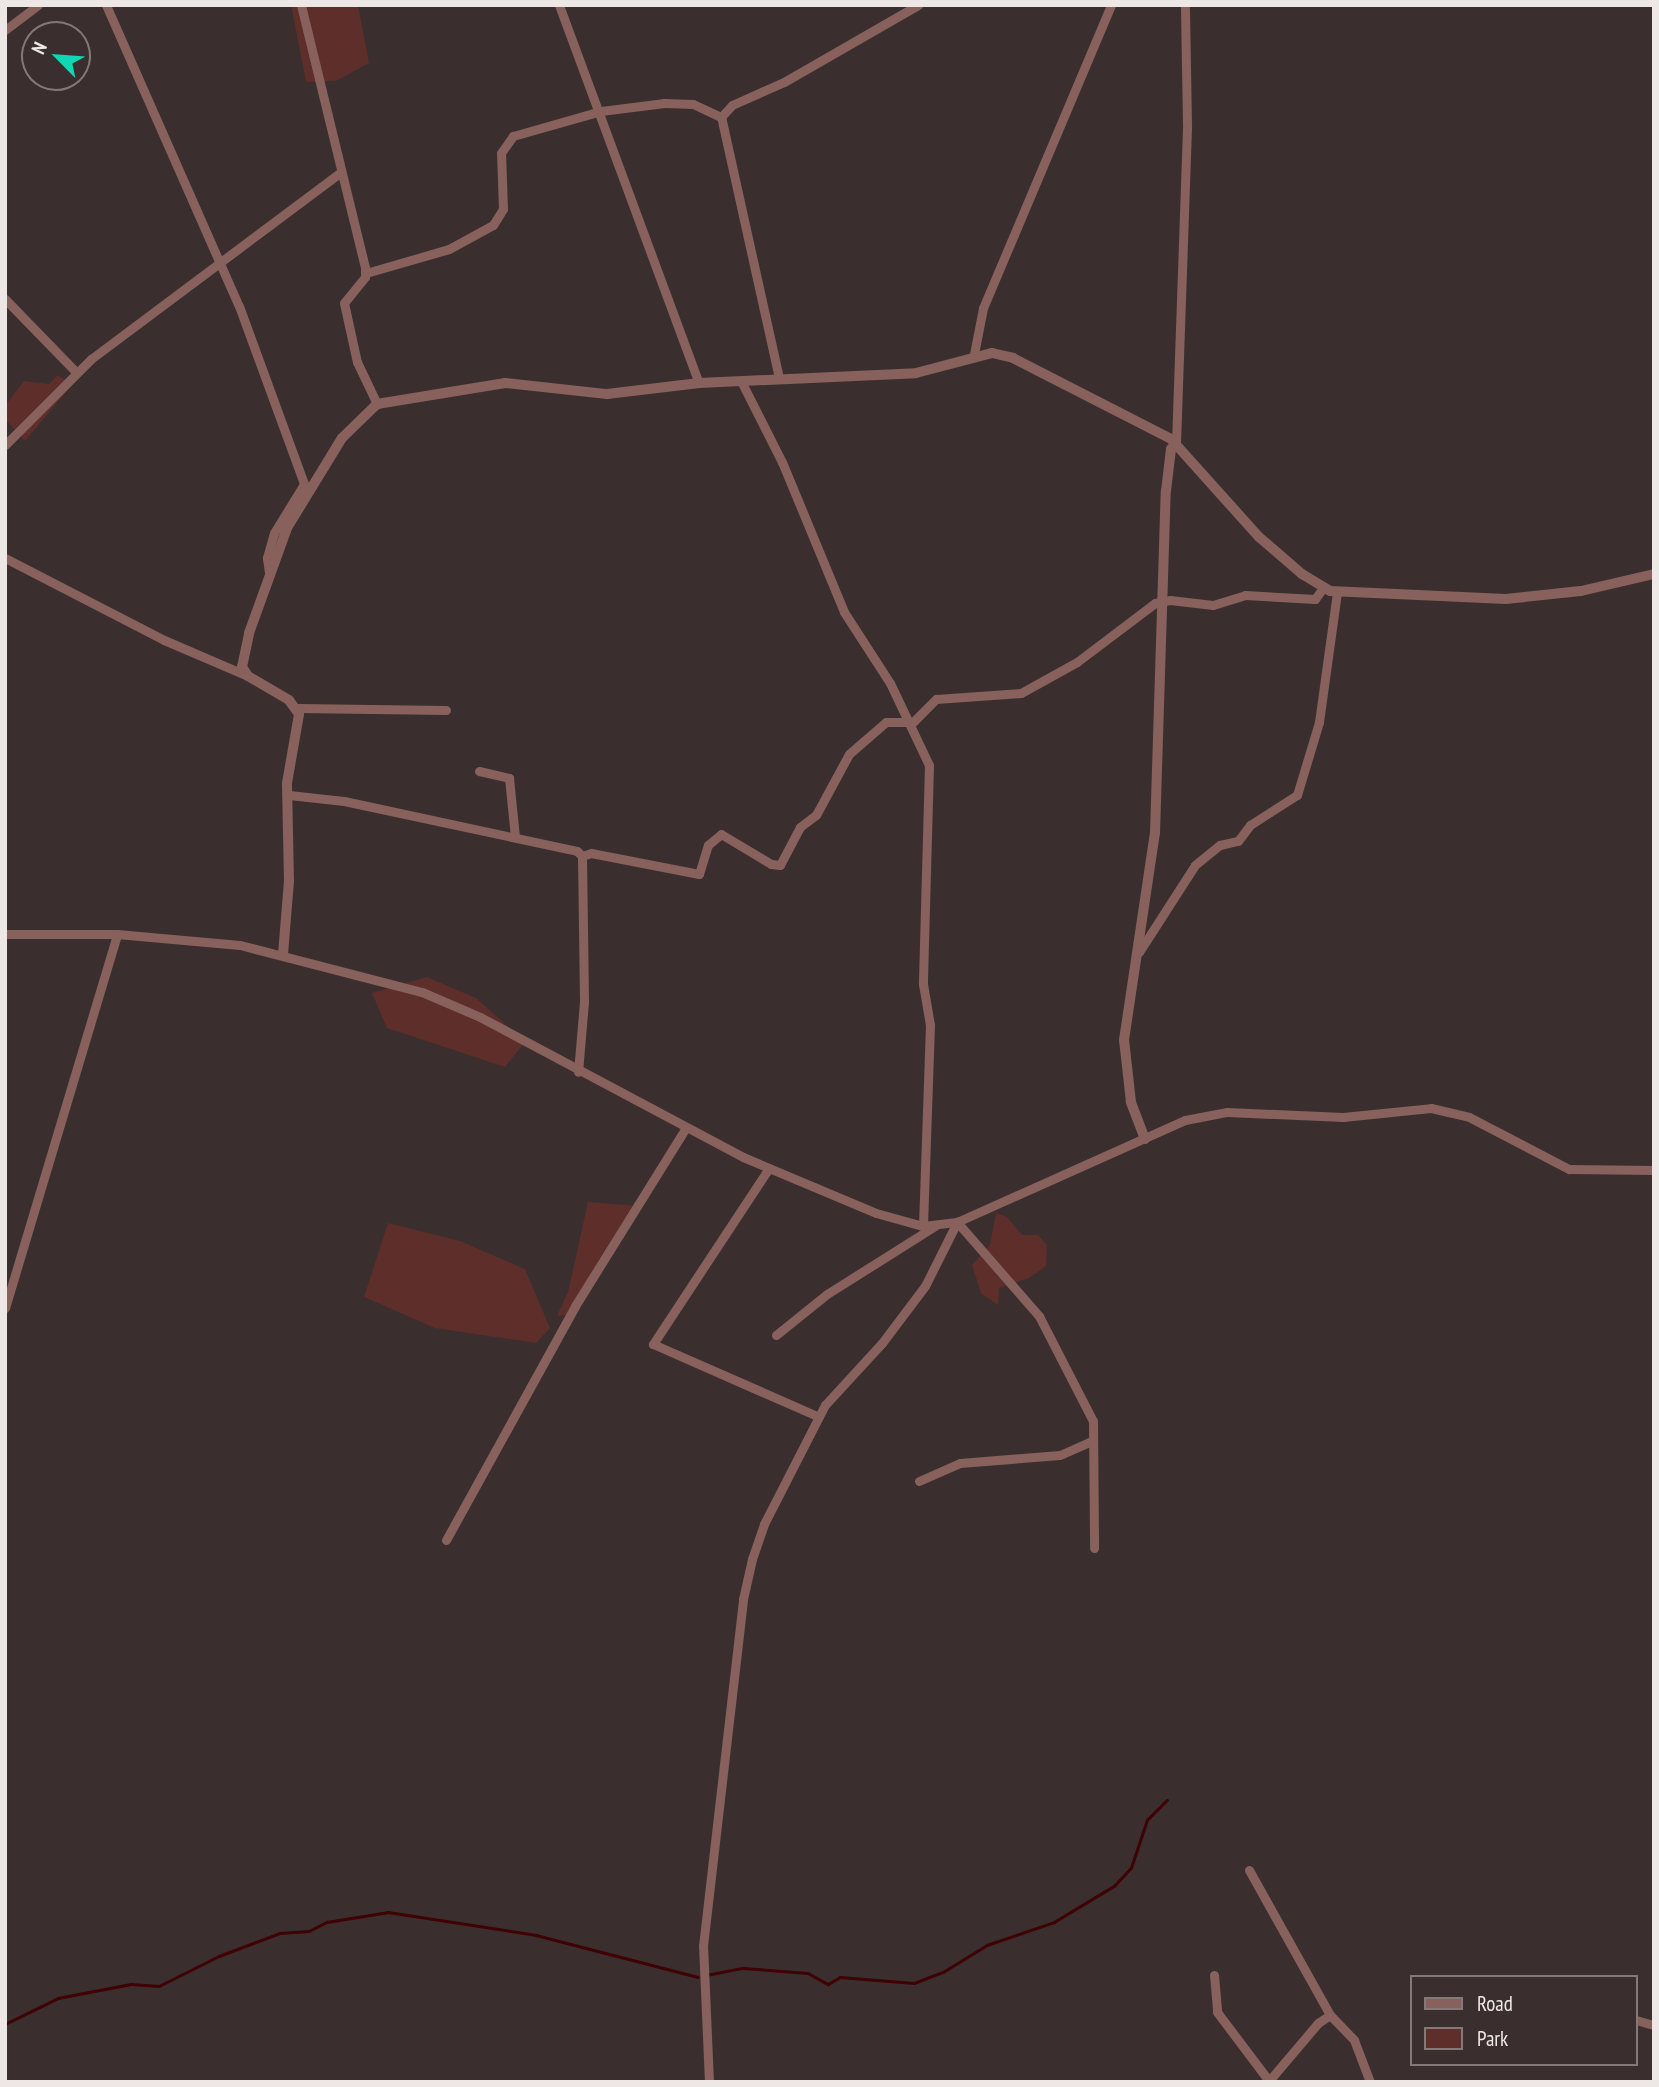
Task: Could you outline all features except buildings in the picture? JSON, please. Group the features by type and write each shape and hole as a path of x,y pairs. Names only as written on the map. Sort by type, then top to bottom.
{"street":[{"path":"5,30 38,5"},
{"path":"106,5 220,265 304,484 274,533 267,558 269,573"},
{"path":"301,5 366,273"},
{"path":"559,5 699,383"},
{"path":"721,117 733,105 784,82 918,5"},
{"path":"974,354 983,308 1111,5"},
{"path":"1145,1139 1131,1102 1124,1040 1155,833 1168,463 1176,443 1187,124 1185,5"},
{"path":"377,404 357,362 344,303 366,273 449,249 493,225 503,209 501,153 507,141 597,112 673,103 693,104 721,117"},
{"path":"721,117 779,378"},
{"path":"5,445 76,372 341,172"},
{"path":"5,299 76,372"},
{"path":"248,676 242,667 269,573 287,527 342,438 377,404 505,383 607,394 699,383 936,371 974,354 1013,358 1176,443 1259,537 1323,588 1337,593 1506,599 1581,591 1654,573"},
{"path":"741,381 782,462 844,612 880,664 929,765 923,984 930,1025 923,1226"},
{"path":"5,558 164,640 248,676 298,708 446,710"},
{"path":"582,856 592,853 699,874 708,845 721,834 771,864 780,865 800,827 816,815 849,754 886,722 907,723 936,699 1021,693 1077,662 1129,626 1150,605 1162,602 1213,605 1245,596 1315,599 1323,588"},
{"path":"1139,951 1195,865 1220,845 1238,841 1250,825 1297,795 1319,722 1337,593"},
{"path":"283,954 289,795 298,708"},
{"path":"479,771 509,778 515,837"},
{"path":"289,795 344,801 576,851 582,856 584,1002 578,1072"},
{"path":"5,934 117,934 240,945 283,954 441,998 686,1128 769,1168 876,1213 923,1226 957,1222 1185,1120 1213,1114 1343,1117 1431,1108 1469,1117 1569,1169 1654,1170"},
{"path":"5,1308 117,934"},
{"path":"446,1540 575,1306 686,1128"},
{"path":"769,1168 653,1345 819,1418"},
{"path":"709,2082 703,1945 743,1599 764,1524 819,1418 925,1286 957,1222"},
{"path":"957,1222 1039,1316 1093,1420 1094,1548"},
{"path":"776,1335 827,1294 937,1225"},
{"path":"919,1481 960,1463 1060,1455 1092,1441"},
{"path":"1249,1870 1330,2015 1354,2040 1370,2082"},
{"path":"1214,1975 1217,2012 1269,2081 1318,2023 1330,2015"}],"green space":[{"path":"291,5 358,5 369,63 336,81 306,82"},
{"path":"58,375 72,385 25,441 5,419 5,406 24,381 49,384"},
{"path":"427,977 476,998 525,1042 505,1067 387,1028 372,993"},
{"path":"588,1202 638,1206 570,1315 557,1316 568,1292"},
{"path":"996,1213 1007,1217 1022,1235 1038,1235 1047,1245 1046,1266 1029,1278 999,1288 998,1305 981,1293 972,1265 990,1245"},
{"path":"388,1223 460,1241 525,1269 550,1328 536,1343 435,1328 364,1297"}],"waterway":[{"path":"706,1975 743,1968 808,1973 828,1984 840,1977 914,1983 943,1972 987,1945 1054,1922 1114,1886 1131,1868 1147,1820 1167,1800"},
{"path":"5,2024 58,1998 131,1984 159,1986 219,1956 280,1933 309,1931 327,1922 388,1912 536,1935 698,1977"}]}
